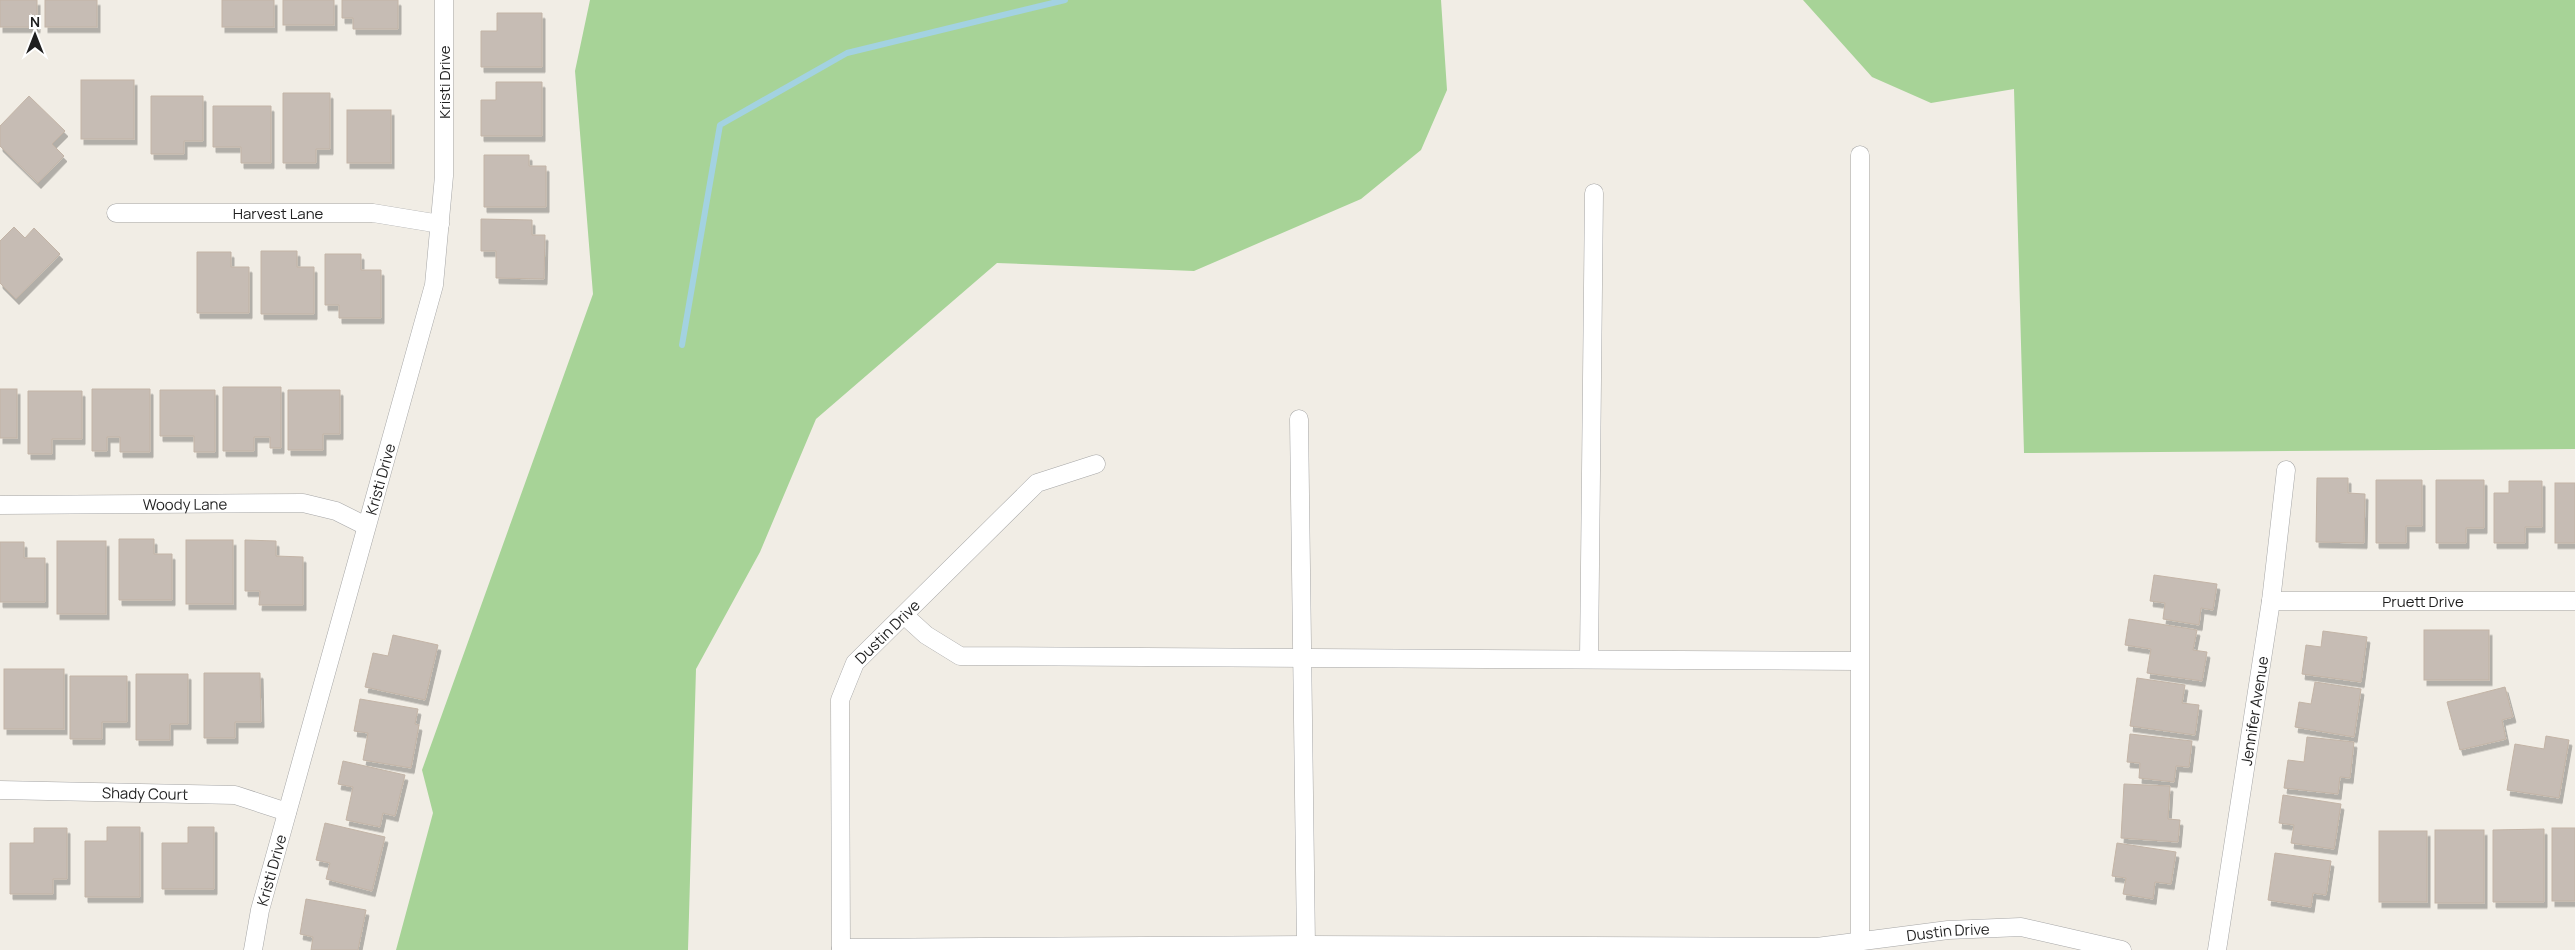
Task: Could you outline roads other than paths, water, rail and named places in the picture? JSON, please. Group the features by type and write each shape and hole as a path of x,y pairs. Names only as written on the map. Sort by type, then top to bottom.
{"street":[{"name":"Kristi Drive","path":"253,950 260,910 434,285 444,176 444,0"},
{"path":"1860,155 1858,661 1860,941"},
{"path":"1589,659 1594,193"},
{"name":"Harvest Lane","path":"116,213 374,213 440,224"},
{"path":"1300,419 1306,946"},
{"name":"Dustin Drive","path":"1096,464 1037,482 854,663 840,700 841,949 1306,946 1817,947 1948,930 2021,927 2122,950"},
{"name":"Jennifer Avenue","path":"2217,950 2271,601 2286,470"},
{"name":"Woody Lane","path":"0,506 303,503 336,511 366,526"},
{"name":"Pruett Drive","path":"2271,601 2575,601"},
{"path":"904,615 926,635 960,656 1858,661"},
{"name":"Shady Court","path":"0,790 235,795 287,812"}],"waterway":[{"path":"682,345 720,125 847,53 1065,0"}]}
